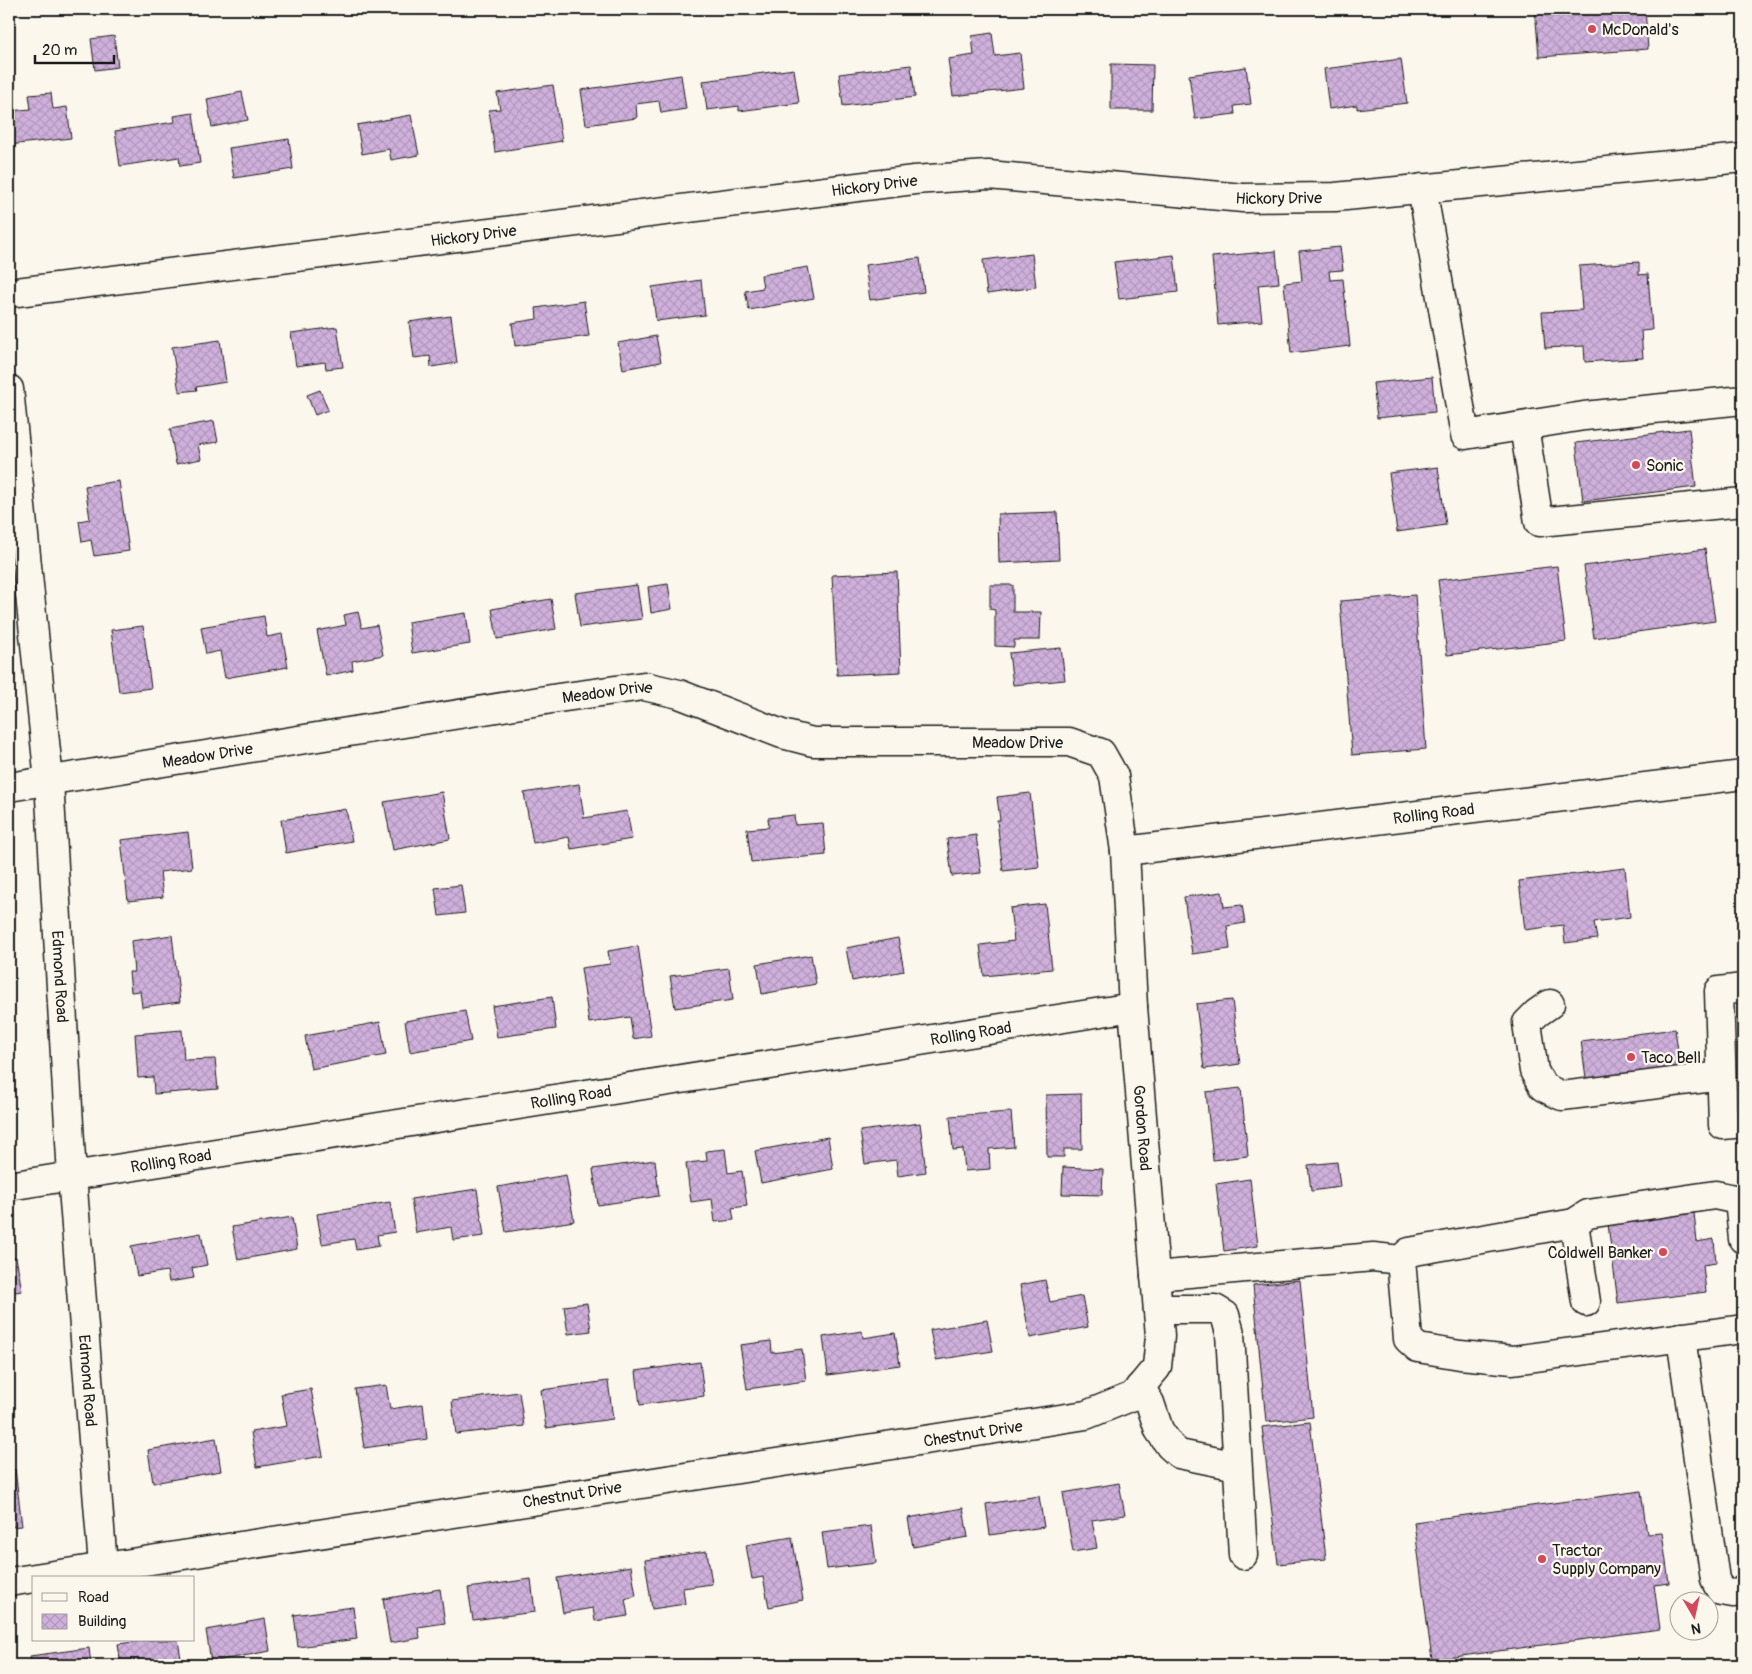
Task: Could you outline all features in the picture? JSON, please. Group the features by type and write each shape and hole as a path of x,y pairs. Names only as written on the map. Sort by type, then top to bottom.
{"street":[{"name":"Hickory Drive","path":"9,293 914,180 988,176 1243,198 1336,196 1743,158"},
{"path":"1422,188 1465,436 1584,416 1743,400"},
{"name":"Edmond Road","path":"9,389 49,781 72,1176 104,1566"},
{"path":"1524,426 1539,522 1743,502"},
{"name":"Meadow Drive","path":"9,787 558,698 644,686 679,694 782,734 813,742 1069,742 1101,753 1114,776 1125,851"},
{"name":"Rolling Road","path":"1125,851 1743,775"},
{"name":"Gordon Road","path":"1125,851 1133,1007 1160,1336 1157,1367 1137,1392"},
{"path":"1743,988 1719,991 1723,1125 1743,1123"},
{"path":"1550,1004 1537,1013 1528,1023 1534,1071 1543,1087 1562,1096 1721,1076"},
{"name":"Rolling Road","path":"9,1186 1133,1007"},
{"path":"1401,1260 1409,1252 1574,1223 1588,1214 1715,1195 1741,1200 1743,1239"},
{"path":"1574,1223 1586,1302"},
{"path":"1155,1276 1373,1257 1401,1260"},
{"path":"1401,1260 1408,1339 1418,1348 1460,1355 1512,1360 1743,1329"},
{"path":"1158,1310 1215,1309 1225,1315 1230,1333 1243,1555"},
{"path":"1681,1337 1715,1580 1721,1591 1743,1591"},
{"path":"1137,1392 1150,1403 1160,1430 1170,1446 1179,1454 1237,1466"},
{"name":"Chestnut Drive","path":"45,1576 1086,1415 1137,1392"},
{"name":"Chestnut Drive","path":"9,1582 32,1578"}],"building":[{"name":"McDonald's","path":"1535,9 1645,9 1648,49 1539,57"},
{"path":"992,33 995,56 1020,53 1024,88 953,96 948,59 974,55 972,36"},
{"path":"114,36 118,67 95,70 91,39"},
{"path":"1401,59 1407,103 1357,109 1357,105 1329,109 1324,69"},
{"path":"1111,64 1153,65 1152,110 1111,110"},
{"path":"911,65 915,97 843,106 839,74"},
{"path":"1246,67 1251,104 1234,106 1235,114 1195,119 1189,75"},
{"path":"794,69 799,103 739,111 739,106 707,110 703,81"},
{"path":"681,75 686,109 661,113 659,101 636,104 637,118 586,125 581,90"},
{"path":"553,85 562,141 495,152 489,110 500,109 497,93"},
{"path":"242,92 248,120 212,127 207,99"},
{"path":"51,93 53,109 67,107 71,138 9,145 9,111 31,109 29,95"},
{"path":"193,113 200,163 180,166 179,157 120,166 115,131 175,122 174,116"},
{"path":"411,115 419,155 391,160 389,149 362,154 357,125"},
{"path":"289,139 293,169 234,178 229,148"},
{"path":"1340,247 1343,270 1329,271 1330,280 1343,279 1350,346 1291,353 1284,283 1302,281 1299,251"},
{"path":"1276,251 1279,283 1258,285 1262,321 1218,325 1212,257"},
{"path":"1032,254 1036,287 987,294 983,260"},
{"path":"1174,255 1178,292 1119,299 1114,262"},
{"path":"920,258 924,292 870,300 865,265"},
{"path":"1639,262 1639,275 1648,274 1652,330 1641,331 1643,358 1585,362 1584,346 1545,348 1542,312 1582,310 1579,266"},
{"path":"808,267 814,298 749,310 745,291 763,288 761,275"},
{"path":"701,280 705,315 656,321 652,287"},
{"path":"584,301 589,336 515,346 512,323 537,319 536,308"},
{"path":"451,316 457,363 431,367 430,356 414,358 409,322"},
{"path":"337,327 343,367 326,369 325,362 296,366 291,333"},
{"path":"656,336 661,362 623,369 618,343"},
{"path":"220,340 226,382 196,387 197,390 179,392 172,347"},
{"path":"1432,377 1435,412 1377,418 1373,383"},
{"path":"320,390 328,410 315,415 307,395"},
{"path":"214,421 218,442 198,445 201,459 176,464 170,429"},
{"name":"Sonic","path":"1689,429 1696,487 1583,501 1576,443"},
{"path":"1438,467 1446,525 1397,532 1389,473"},
{"path":"119,481 129,551 94,556 91,540 82,542 79,521 90,519 85,486"},
{"path":"1057,512 1059,560 999,563 998,514"},
{"path":"1705,549 1715,621 1594,638 1584,566"},
{"path":"1557,566 1566,641 1447,655 1438,580"},
{"path":"897,572 901,672 837,675 832,575"},
{"path":"668,584 672,609 651,613 648,587"},
{"path":"637,585 642,619 580,627 575,593"},
{"path":"990,585 1013,585 1013,612 1041,612 1040,640 1014,640 1014,647 995,646 995,610 990,609"},
{"path":"1415,595 1426,749 1352,755 1340,601"},
{"path":"551,599 556,629 497,639 492,609"},
{"path":"358,612 362,628 377,625 383,655 352,661 353,670 326,676 317,631 346,625 344,615"},
{"path":"466,613 470,644 412,653 408,622"},
{"path":"264,616 267,637 282,634 288,667 225,678 220,651 206,654 201,627"},
{"path":"143,626 151,688 119,692 111,630"},
{"path":"1061,648 1065,680 1013,685 1009,653"},
{"path":"579,784 584,818 627,811 632,839 571,849 569,837 533,843 524,793"},
{"path":"442,792 450,839 393,850 384,802"},
{"path":"1030,793 1039,867 1003,871 997,820 1000,820 997,797"},
{"path":"346,809 352,841 286,853 281,820"},
{"path":"794,815 795,825 823,823 826,855 751,862 747,829 769,827 768,818"},
{"path":"188,832 192,868 160,872 163,897 128,901 121,840"},
{"path":"976,835 981,873 952,876 947,839"},
{"path":"1625,868 1630,917 1594,922 1597,939 1565,943 1563,925 1525,930 1519,881"},
{"path":"461,885 465,913 439,916 435,888"},
{"path":"1222,892 1224,907 1242,905 1245,923 1227,926 1230,949 1192,954 1184,897"},
{"path":"1045,904 1052,969 984,976 980,945 1014,941 1010,908"},
{"path":"172,935 180,1002 142,1007 140,991 131,992 129,972 134,972 131,941"},
{"path":"898,938 904,971 852,981 846,948"},
{"path":"638,946 651,1036 633,1039 630,1017 589,1023 581,968 610,964 608,951"},
{"path":"811,955 816,984 762,994 757,964"},
{"path":"729,968 733,1000 675,1008 670,976"},
{"path":"552,997 556,1029 497,1037 492,1006"},
{"path":"1232,1000 1240,1064 1204,1069 1196,1004"},
{"path":"465,1011 471,1041 410,1052 405,1021"},
{"path":"380,1022 386,1055 311,1069 305,1036"},
{"name":"Taco Bell","path":"1675,1029 1681,1072 1587,1085 1581,1041"},
{"path":"182,1030 184,1060 215,1059 218,1089 154,1094 153,1077 138,1078 135,1034"},
{"path":"1241,1088 1248,1156 1213,1160 1206,1092"},
{"path":"1081,1094 1082,1149 1064,1149 1064,1157 1047,1157 1046,1095"},
{"path":"1011,1112 1014,1147 989,1149 990,1169 965,1171 963,1149 953,1150 950,1116"},
{"path":"920,1123 926,1172 898,1176 896,1160 865,1164 860,1131"},
{"path":"828,1137 833,1169 761,1183 755,1151"},
{"path":"725,1149 728,1173 742,1171 747,1206 732,1208 734,1220 715,1222 712,1199 691,1202 686,1163 707,1161 706,1151"},
{"path":"655,1160 659,1196 598,1205 593,1169"},
{"path":"1337,1162 1340,1187 1311,1191 1308,1165"},
{"path":"1063,1167 1103,1169 1102,1195 1062,1194"},
{"path":"566,1175 574,1221 506,1232 498,1187"},
{"path":"1250,1179 1258,1246 1224,1251 1216,1184"},
{"path":"477,1189 484,1236 453,1240 451,1227 416,1233 411,1199"},
{"path":"390,1202 395,1232 377,1235 379,1246 356,1250 354,1239 322,1244 317,1214"},
{"name":"Coldwell Banker","path":"1694,1213 1697,1242 1714,1239 1716,1263 1703,1265 1706,1292 1618,1303 1608,1224"},
{"path":"292,1217 297,1249 238,1260 232,1227"},
{"path":"201,1233 207,1265 192,1268 194,1278 169,1282 167,1271 137,1276 131,1246"},
{"path":"16,1257 22,1291 9,1293 9,1258"},
{"path":"1045,1280 1050,1302 1082,1296 1088,1327 1030,1338 1020,1285"},
{"path":"1300,1280 1313,1417 1266,1422 1253,1285"},
{"path":"587,1303 591,1331 568,1334 564,1306"},
{"path":"987,1320 993,1351 936,1360 930,1330"},
{"path":"862,1331 863,1338 895,1333 900,1365 828,1375 823,1337"},
{"path":"771,1341 772,1353 802,1349 806,1381 747,1389 740,1345"},
{"path":"700,1362 704,1396 640,1405 636,1371"},
{"path":"9,1376 15,1428 9,1428"},
{"path":"608,1381 613,1419 546,1428 541,1390"},
{"path":"386,1385 390,1409 423,1404 427,1439 364,1448 355,1389"},
{"path":"311,1389 323,1456 257,1467 251,1432 287,1426 281,1394"},
{"path":"519,1392 524,1426 456,1434 452,1401"},
{"path":"1310,1422 1326,1559 1278,1564 1262,1427"},
{"path":"216,1438 221,1471 153,1483 148,1450"},
{"path":"15,1469 22,1526 9,1527 9,1470"},
{"path":"1119,1483 1125,1515 1092,1520 1097,1548 1073,1552 1063,1493"},
{"name":"Tractor Supply Company","path":"1641,1491 1647,1534 1662,1533 1669,1583 1654,1585 1660,1629 1432,1660 1414,1522"},
{"path":"1039,1496 1044,1527 990,1535 986,1504"},
{"path":"963,1508 968,1537 913,1547 908,1518"},
{"path":"871,1526 876,1563 827,1569 822,1532"},
{"path":"792,1537 803,1600 769,1607 763,1577 752,1579 746,1545"},
{"path":"707,1551 712,1584 683,1588 685,1604 652,1609 645,1560"},
{"path":"631,1566 636,1596 625,1599 628,1616 595,1621 593,1608 563,1613 557,1578"},
{"path":"531,1579 535,1612 473,1620 468,1588"},
{"path":"440,1589 445,1623 418,1627 420,1638 390,1643 383,1599"},
{"path":"353,1607 357,1639 298,1647 294,1615"},
{"path":"265,1619 270,1651 211,1662 206,1630"},
{"path":"133,1642 178,1642 182,1665 121,1665 118,1644"},
{"path":"89,1648 91,1665 31,1665 30,1656"}],"place":[{"name":"McDonald's","path":"1592,29"},
{"name":"Sonic","path":"1636,465"},
{"name":"Taco Bell","path":"1631,1057"},
{"name":"Coldwell Banker","path":"1663,1252"},
{"name":"Tractor Supply Company","path":"1542,1559"}]}
